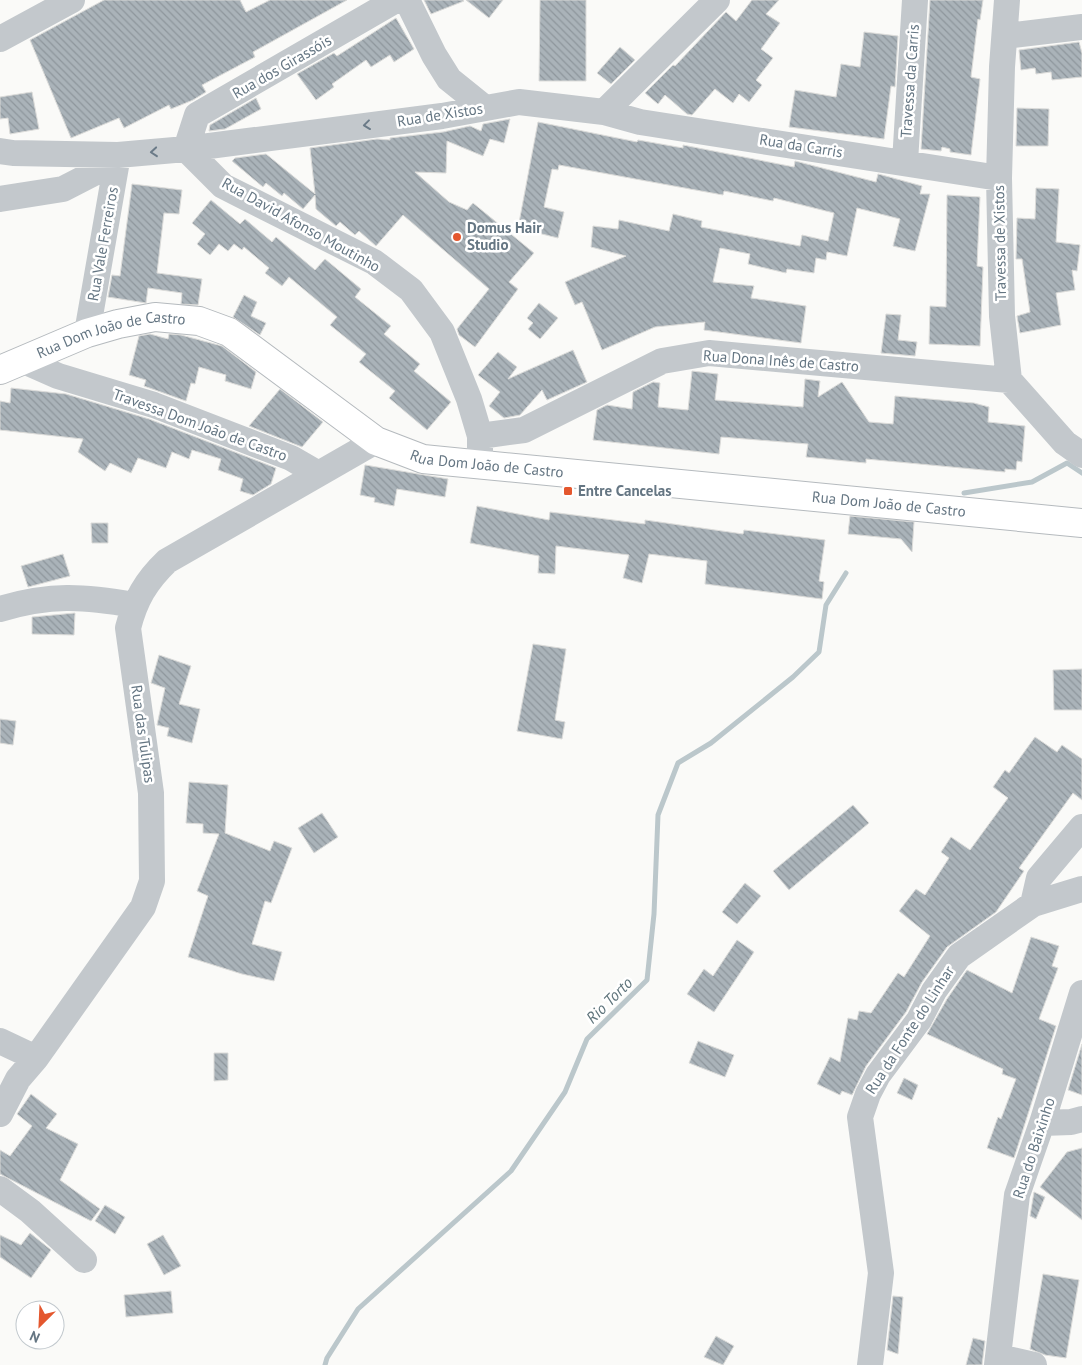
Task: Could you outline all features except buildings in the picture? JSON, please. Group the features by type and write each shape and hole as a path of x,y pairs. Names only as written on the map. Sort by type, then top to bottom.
{"main road":[{"name":"Rua Dom João de Castro","path":"12,365 87,333 118,324 155,317 199,321 229,332 376,441 423,459 1082,523"}],"street":[{"path":"0,39 72,0"},
{"name":"Rua dos Girassóis","path":"186,149 197,115 396,0"},
{"path":"407,0 434,55 449,79 485,108"},
{"path":"604,112 717,0"},
{"name":"Travessa da Carris","path":"905,162 915,0"},
{"name":"Travessa de Xistos","path":"1007,0 999,178 1002,316 1009,380"},
{"path":"1004,36 1082,27"},
{"name":"Rua de Xistos","path":"0,151 13,153 118,155 186,149 519,102 604,112"},
{"name":"Rua da Carris","path":"604,112 640,122 999,178"},
{"name":"Rua David Afonso Moutinho","path":"186,149 223,186 374,262 412,290 442,332 469,399 480,436 480,464"},
{"path":"0,200 63,189 96,172 118,155"},
{"name":"Rua Vale Ferreiros","path":"87,333 118,155"},
{"name":"Rua Dona Inês de Castro","path":"480,436 524,430 662,361 709,353 1009,380"},
{"name":"Travessa Dom João de Castro","path":"12,365 58,376 154,405 291,458 317,473"},
{"path":"1009,380 1065,443 1082,455"},
{"name":"Rua das Tulipas","path":"0,1114 18,1079 36,1058 143,908 152,881 151,793 128,628 134,606 145,584 166,561 376,441"},
{"path":"0,608 27,600 62,596 103,600 134,606"},
{"path":"1033,904 1040,878 1082,827"},
{"name":"Rua da Fonte do Linhar","path":"870,1365 881,1273 860,1117 868,1094 878,1075 919,1020 934,991 958,956 1033,904 1082,889"},
{"name":"Rua do Baixinho","path":"998,1361 1017,1195 1042,1123 1082,993"},
{"path":"0,1041 36,1058"},
{"path":"1042,1123 1071,1122 1082,1119"},
{"path":"0,1189 30,1211 84,1260"},
{"path":"998,1361 1034,1365"}],"waterway":[{"name":"Rio Torto","path":"964,493 1032,482 1067,463 1082,473"},
{"name":"Rio Torto","path":"325,1365 327,1358 358,1309 511,1171 565,1092 587,1039 647,980 654,914 658,815 678,763 711,743 793,677 819,652 826,605 846,573"}],"place":[{"name":"Domus Hair Studio","path":"457,237"},
{"name":"Entre Cancelas","path":"568,491"}]}
